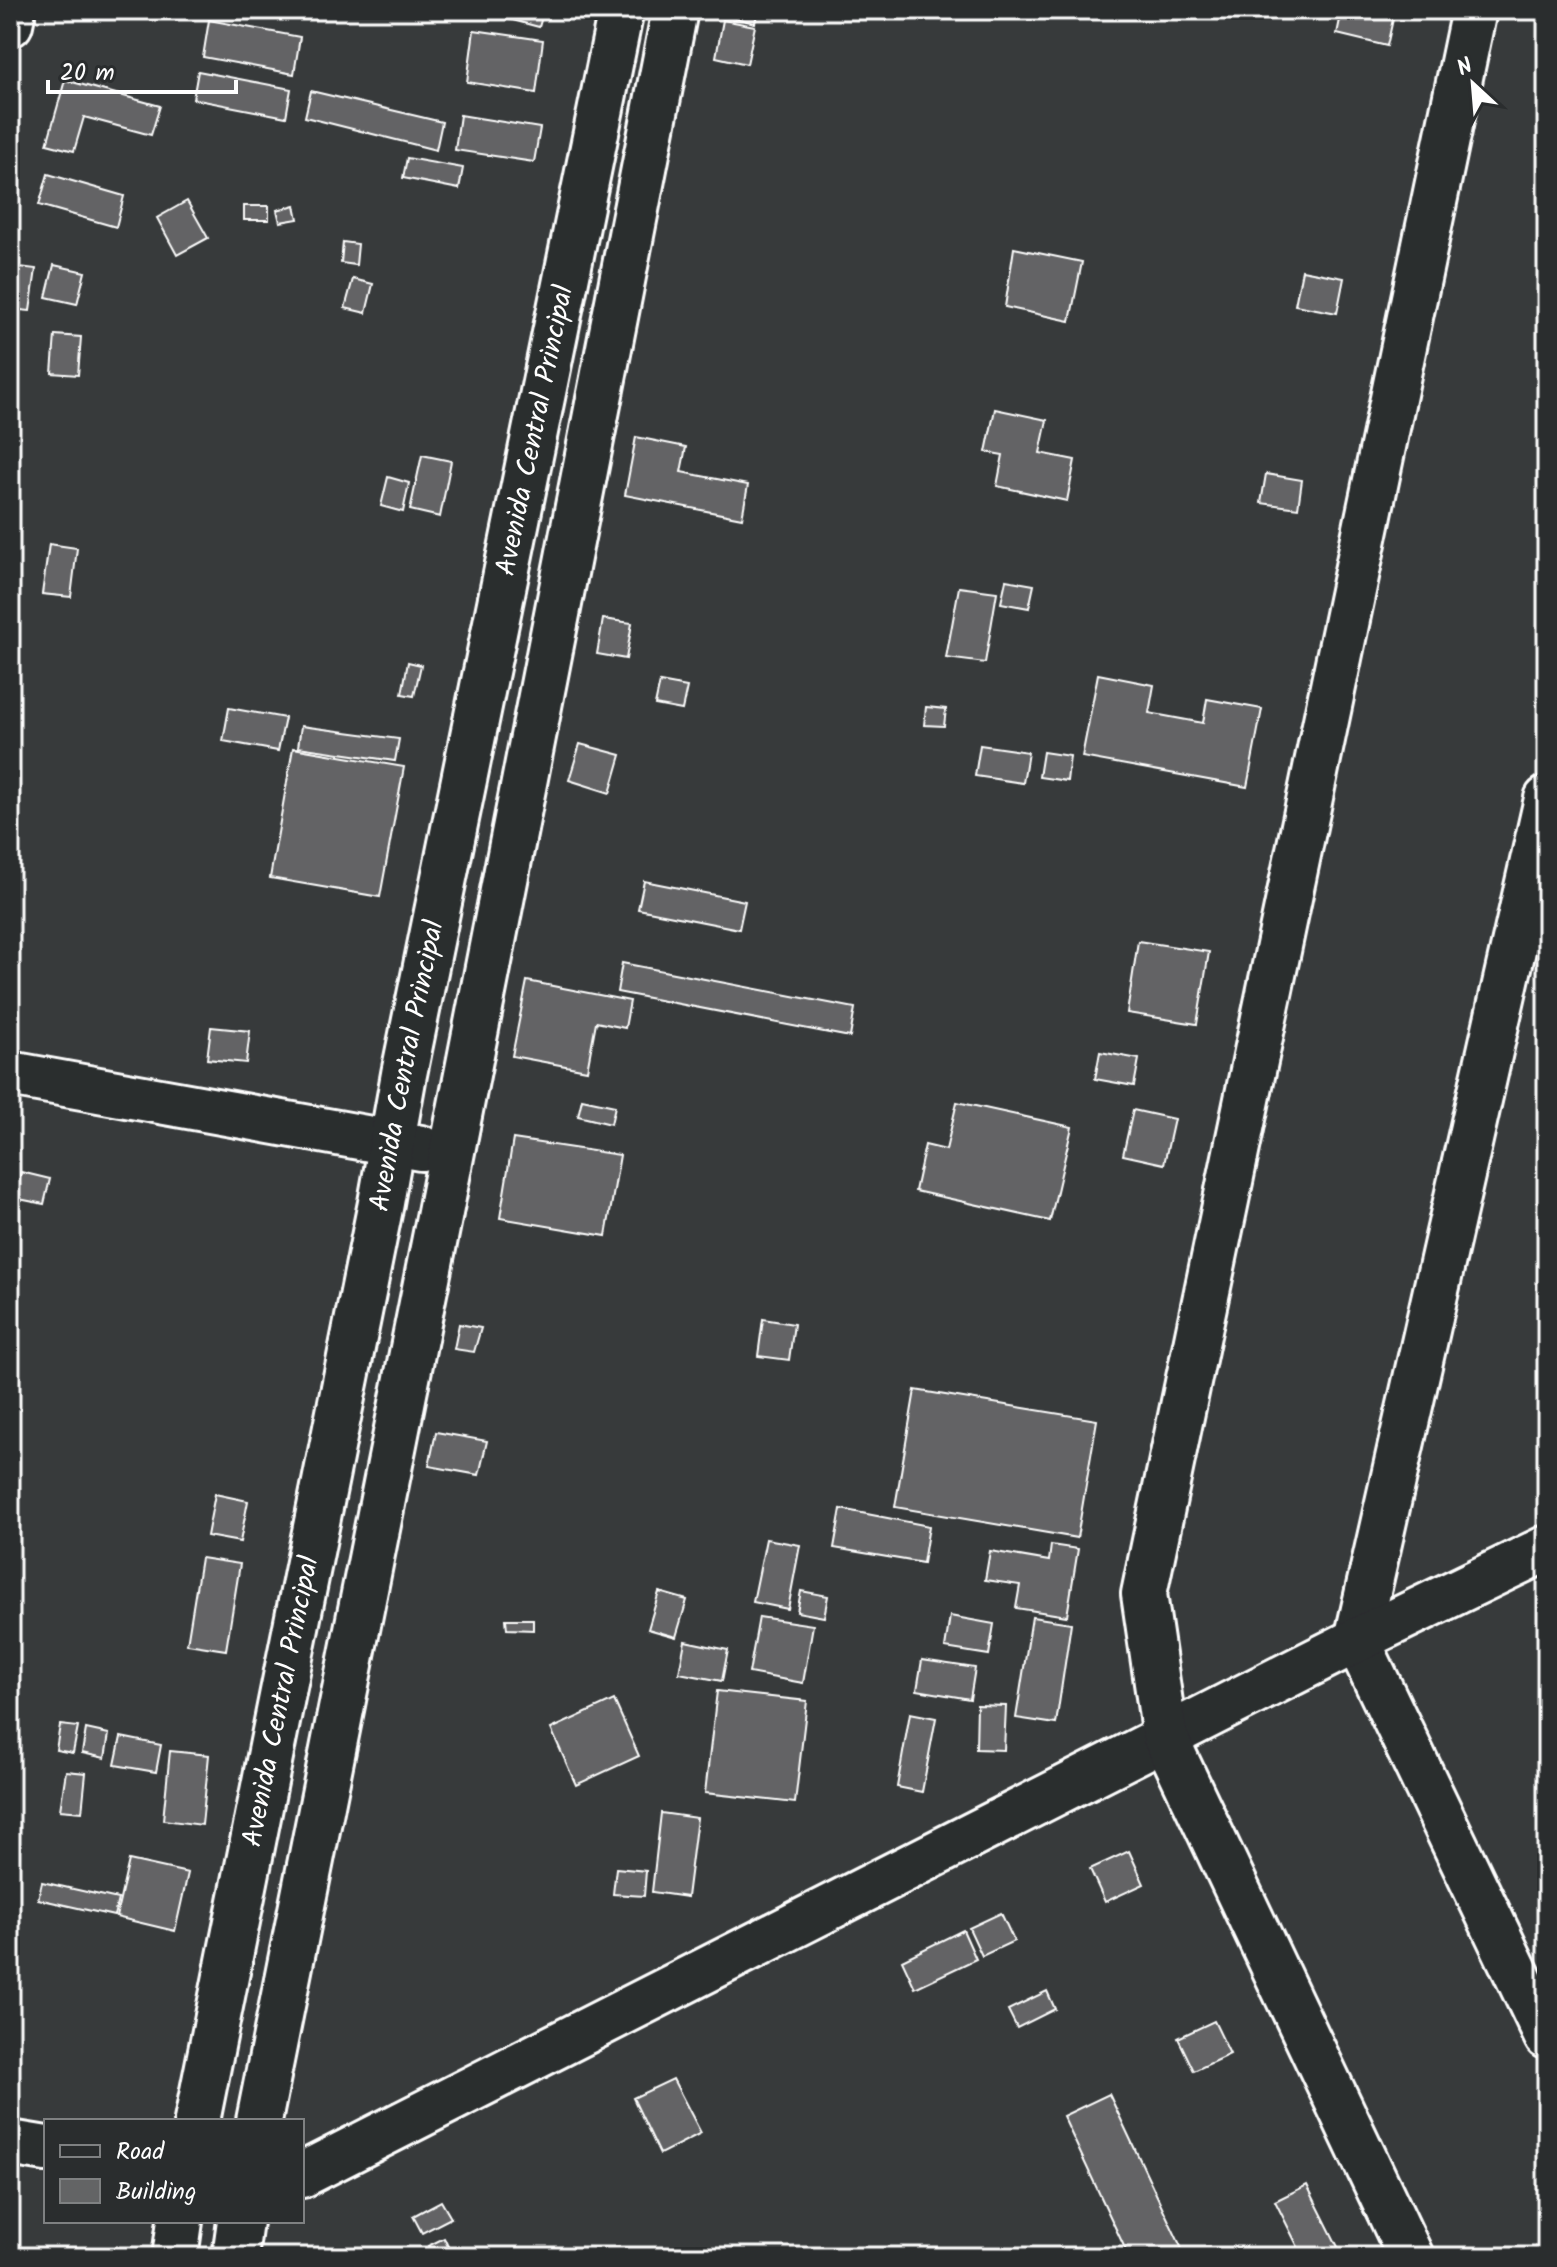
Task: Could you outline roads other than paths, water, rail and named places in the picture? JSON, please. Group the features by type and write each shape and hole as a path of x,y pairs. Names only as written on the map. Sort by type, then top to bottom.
{"street":[{"path":"10,24 13,10"},
{"name":"Avenida Central Principal","path":"197,2119 404,1074 621,10"},
{"name":"Avenida Central Principal","path":"259,2119 675,10"},
{"path":"1411,2257 1165,1737 1144,1594 1474,10"},
{"path":"1547,799 1357,1640 1547,2037"},
{"path":"10,1074 451,1153"},
{"path":"304,2174 1357,1640 1547,1548"},
{"path":"10,2143 44,2149"},
{"path":"175,2257 180,2223"},
{"path":"235,2257 240,2223"}]}
